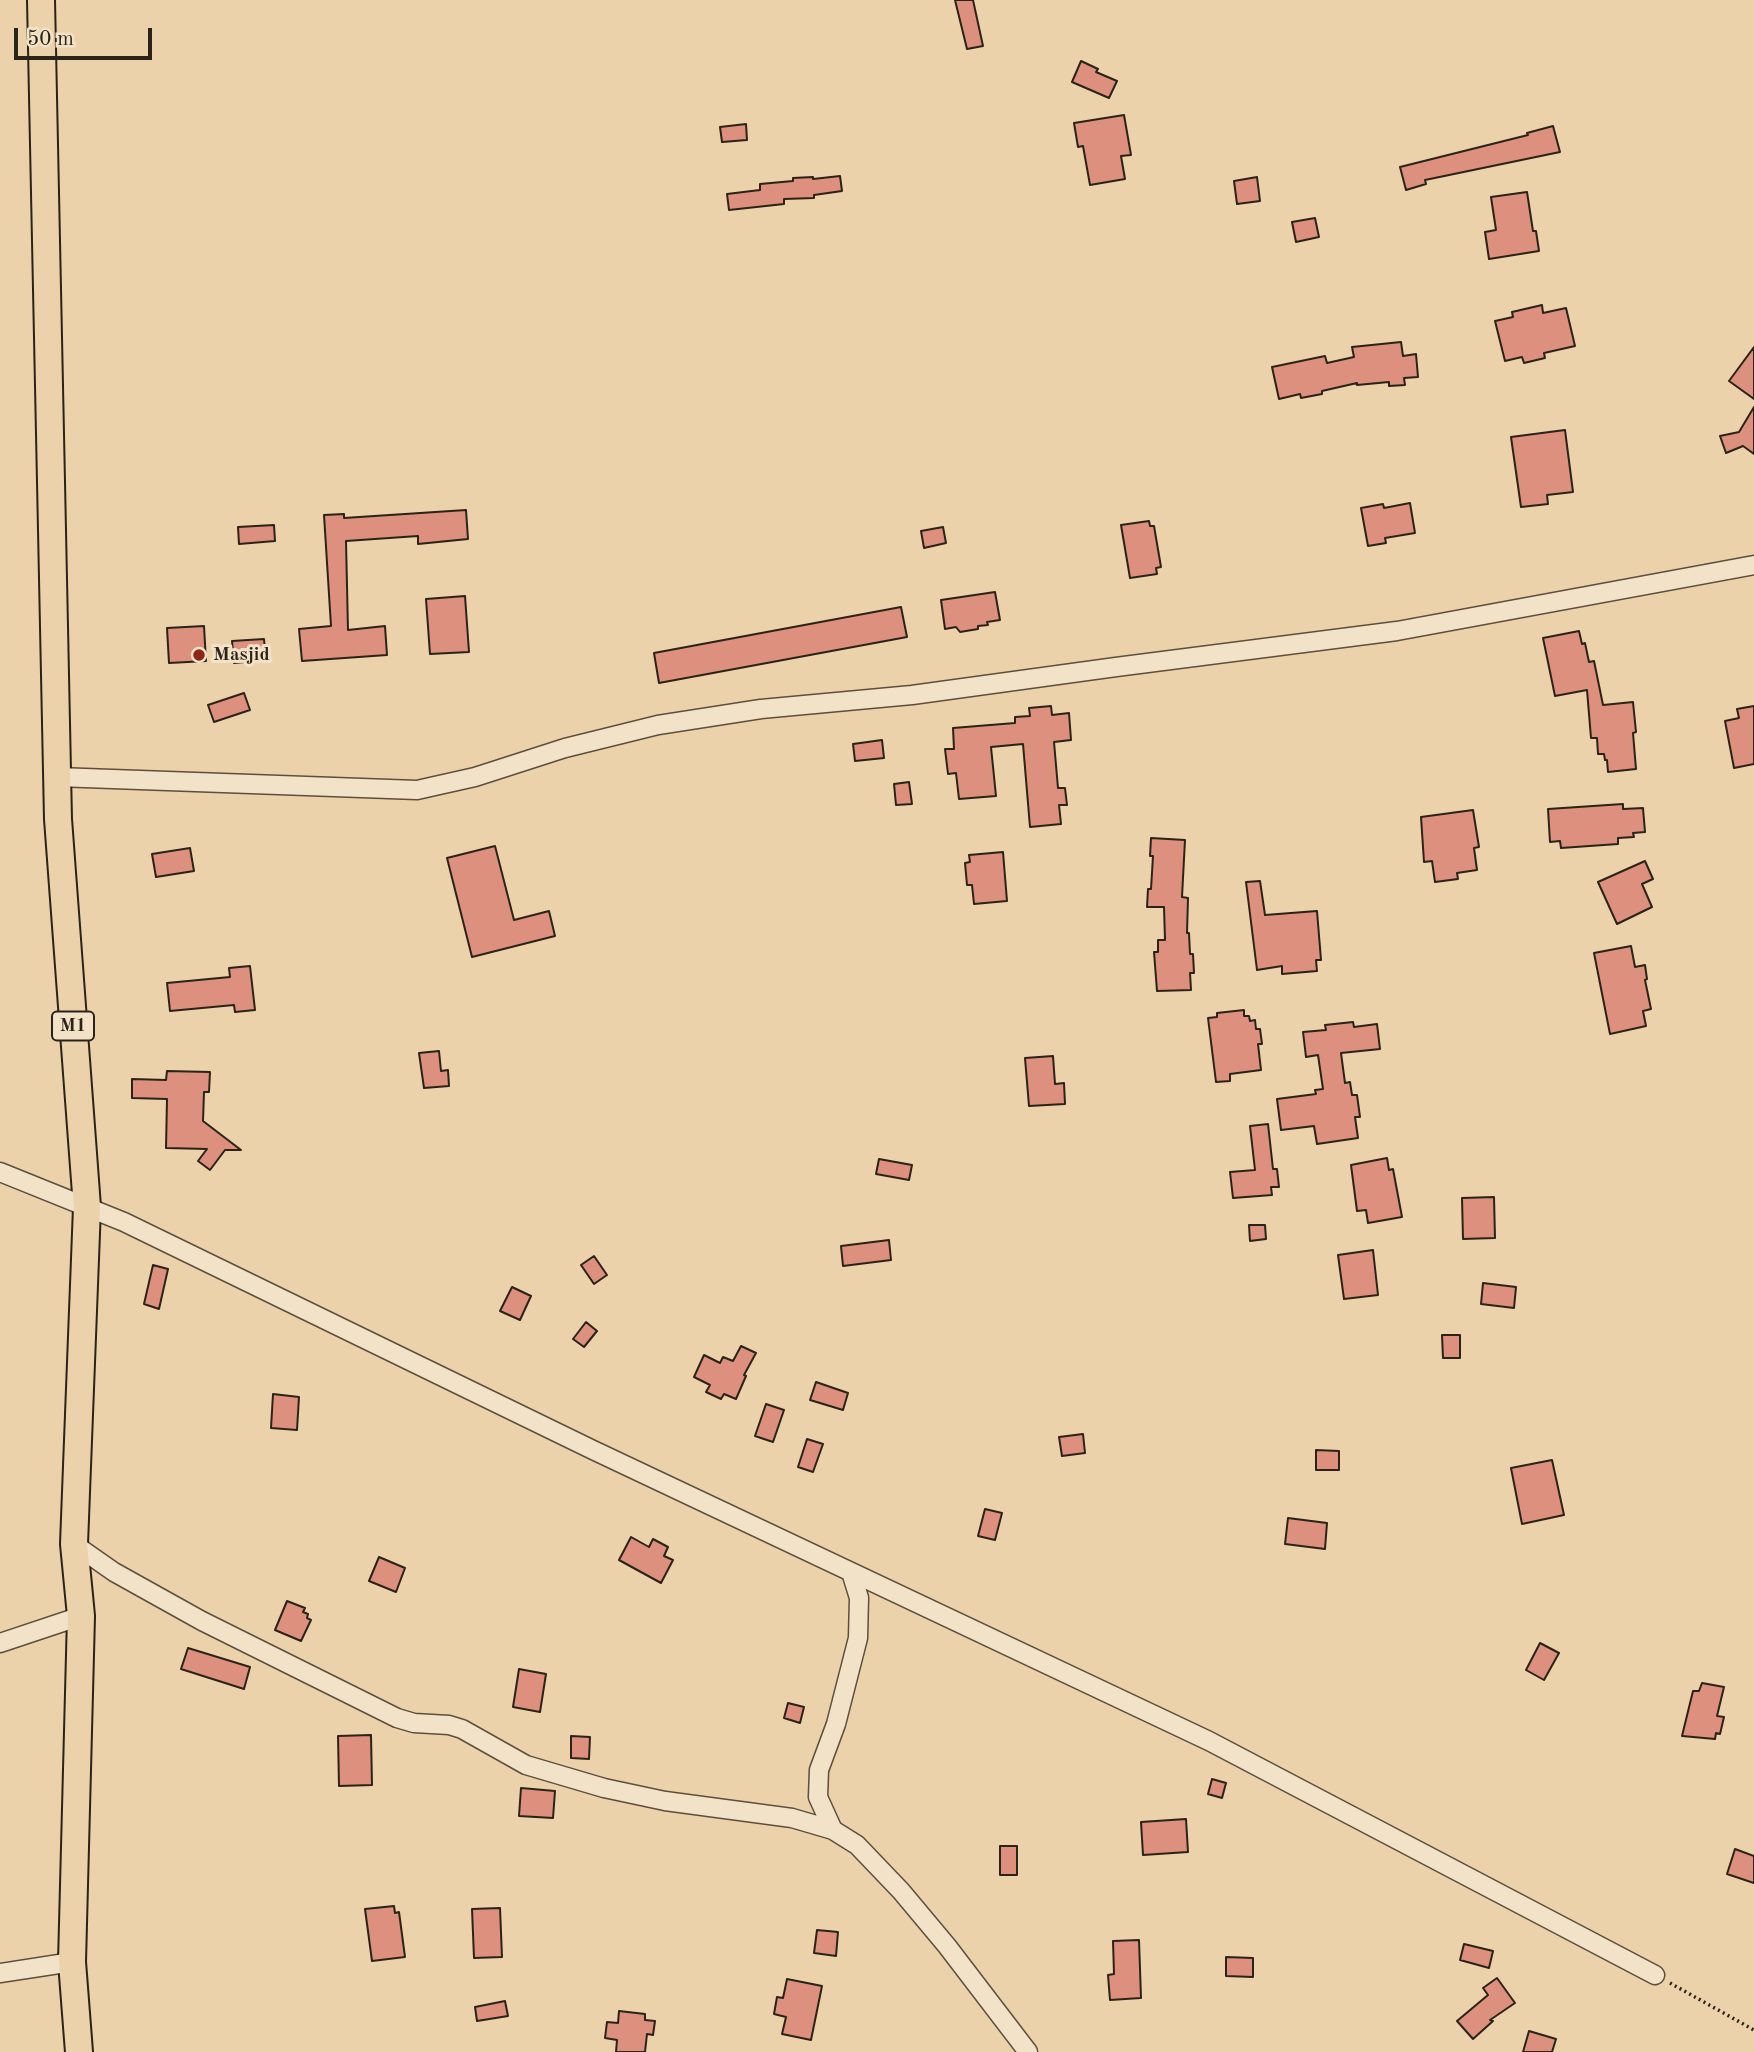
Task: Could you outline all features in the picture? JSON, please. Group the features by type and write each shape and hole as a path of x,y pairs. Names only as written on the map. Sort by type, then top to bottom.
{"main road":[{"name":"M1","path":"41,0 58,819 87,1207 74,1544 80,1616 72,1962 79,2052"}],"street":[{"path":"57,778 417,790 475,777 565,748 658,725 761,709 912,695 1397,631 1754,565"},
{"path":"0,1172 124,1222 593,1450 1209,1741 1655,1975"},
{"path":"74,1544 114,1572 202,1621 397,1718 462,1729 526,1765 604,1788 665,1801 792,1818 833,1830 857,1845 901,1891 1028,2052"},
{"path":"833,1830 818,1797 819,1770 839,1713 858,1638 859,1598 851,1572"},
{"path":"0,1643 80,1616"},
{"path":"0,1973 72,1962"}],"path":[{"path":"1655,1975 1754,2030"}],"building":[{"path":"955,0 973,0 983,46 967,49"},
{"path":"1081,61 1098,69 1096,72 1117,81 1109,98 1072,82"},
{"path":"1124,115 1131,155 1121,156 1125,179 1090,185 1083,146 1078,147 1074,123"},
{"path":"746,124 747,140 722,142 720,127"},
{"path":"1553,126 1560,152 1425,180 1426,184 1406,190 1400,167 1528,135 1527,133"},
{"path":"840,176 842,191 814,195 814,198 784,199 784,204 729,210 727,194 760,190 760,184 793,181 793,178"},
{"path":"1257,177 1260,201 1237,204 1234,181"},
{"path":"1527,192 1539,251 1489,259 1485,232 1496,230 1491,197"},
{"path":"1315,218 1319,237 1296,242 1292,222"},
{"path":"1542,305 1543,313 1566,308 1575,346 1544,353 1545,358 1524,363 1522,357 1505,361 1495,321 1513,317 1512,312"},
{"path":"1401,342 1403,356 1416,354 1418,377 1404,378 1405,385 1389,386 1389,382 1357,383 1322,391 1322,394 1301,398 1300,394 1279,399 1272,367 1325,356 1327,363 1354,357 1352,347"},
{"path":"1754,347 1754,399 1729,381"},
{"path":"1754,407 1754,454 1743,446 1726,453 1720,436 1739,432"},
{"path":"1565,430 1573,492 1547,495 1548,504 1521,507 1511,437"},
{"path":"1410,503 1415,533 1385,538 1386,543 1368,546 1361,508 1383,504 1384,508"},
{"path":"466,510 468,539 418,544 418,536 346,541 348,630 385,626 387,655 302,661 299,629 331,626 324,515 344,514 344,518"},
{"path":"1149,521 1150,526 1154,526 1161,567 1156,568 1157,574 1130,578 1121,525"},
{"path":"274,525 275,541 239,544 238,527"},
{"path":"943,527 946,543 924,548 921,531"},
{"path":"995,592 1000,620 987,622 988,625 978,626 978,629 960,632 956,627 945,629 941,600"},
{"path":"465,596 469,652 430,654 426,599"},
{"path":"901,607 907,637 659,683 654,653"},
{"path":"204,626 206,661 169,663 167,628"},
{"path":"1579,631 1589,662 1594,661 1603,705 1633,702 1636,769 1608,772 1604,754 1598,754 1597,738 1591,738 1587,690 1555,696 1543,638"},
{"path":"264,639 266,660 234,663 232,641"},
{"path":"244,693 250,710 214,722 208,705"},
{"path":"1051,706 1052,715 1069,713 1071,740 1054,742 1058,788 1065,788 1067,805 1059,805 1061,824 1030,827 1023,744 991,747 996,796 959,799 956,773 948,774 945,749 954,749 953,728 1015,723 1015,717 1030,716 1029,708"},
{"path":"1754,706 1754,764 1734,768 1725,721 1739,718 1737,709"},
{"path":"882,740 884,758 855,761 853,744"},
{"path":"909,782 912,804 896,805 894,784"},
{"path":"1623,804 1623,809 1643,808 1645,832 1633,833 1634,837 1618,838 1618,844 1561,848 1560,841 1550,842 1548,809"},
{"path":"1473,810 1479,847 1474,848 1477,870 1457,873 1458,879 1435,882 1432,861 1424,862 1421,817"},
{"path":"1151,838 1185,840 1182,897 1188,898 1187,933 1190,954 1193,954 1194,973 1190,973 1191,990 1157,991 1154,952 1158,952 1158,940 1165,940 1164,907 1147,907 1153,856 1150,856"},
{"path":"495,846 514,920 549,911 555,936 472,957 447,858"},
{"path":"190,848 194,871 156,877 152,854"},
{"path":"1003,852 1007,901 974,904 972,885 967,885 965,863 970,862 969,855"},
{"path":"1645,861 1653,879 1642,884 1652,907 1617,924 1598,882"},
{"path":"1260,881 1265,915 1317,911 1321,960 1316,960 1317,971 1282,974 1282,966 1257,970 1246,882"},
{"path":"1631,946 1635,967 1645,965 1651,1009 1643,1011 1646,1026 1610,1034 1594,953"},
{"path":"250,966 255,1010 235,1012 234,1005 170,1011 167,983 230,977 229,968"},
{"path":"1244,1010 1244,1016 1249,1016 1250,1021 1255,1020 1256,1029 1260,1029 1262,1044 1258,1044 1261,1070 1230,1074 1230,1081 1216,1082 1208,1018 1217,1017 1217,1013"},
{"path":"1353,1022 1354,1027 1377,1024 1380,1049 1341,1053 1345,1083 1350,1082 1352,1095 1357,1095 1360,1117 1355,1117 1358,1138 1317,1144 1314,1126 1281,1130 1277,1099 1316,1094 1315,1090 1323,1089 1318,1055 1306,1057 1303,1032 1326,1030 1325,1025"},
{"path":"439,1051 441,1071 448,1070 449,1086 424,1088 419,1053"},
{"path":"1053,1056 1055,1084 1064,1083 1065,1104 1029,1106 1025,1058"},
{"path":"167,1071 210,1072 209,1092 204,1092 203,1121 241,1150 225,1150 210,1170 198,1161 207,1149 166,1148 167,1099 132,1098 132,1079 166,1080"},
{"path":"1268,1124 1273,1169 1277,1169 1279,1187 1271,1187 1272,1195 1233,1198 1230,1172 1255,1170 1250,1126"},
{"path":"1387,1158 1389,1170 1393,1169 1402,1217 1368,1223 1366,1210 1357,1211 1351,1165"},
{"path":"879,1159 912,1165 909,1180 876,1174"},
{"path":"1494,1197 1495,1238 1463,1239 1462,1198"},
{"path":"1249,1225 1265,1225 1266,1239 1250,1241"},
{"path":"889,1240 891,1260 843,1266 841,1246"},
{"path":"1373,1250 1378,1295 1344,1299 1338,1255"},
{"path":"594,1256 607,1275 594,1284 581,1265"},
{"path":"153,1265 168,1269 159,1309 144,1304"},
{"path":"1483,1283 1516,1287 1514,1308 1481,1304"},
{"path":"512,1287 531,1296 520,1320 500,1311"},
{"path":"586,1322 597,1331 584,1347 573,1339"},
{"path":"1442,1335 1460,1335 1460,1358 1443,1358"},
{"path":"741,1346 756,1353 744,1375 746,1376 736,1399 724,1394 721,1399 706,1392 710,1385 694,1377 704,1355 720,1363 723,1357 733,1361"},
{"path":"816,1382 848,1393 843,1410 810,1400"},
{"path":"273,1394 299,1397 297,1430 271,1428"},
{"path":"766,1404 784,1410 773,1442 755,1436"},
{"path":"1083,1434 1085,1453 1062,1456 1059,1437"},
{"path":"807,1439 823,1444 813,1472 798,1467"},
{"path":"1316,1450 1339,1451 1339,1470 1316,1470"},
{"path":"1552,1460 1564,1515 1522,1524 1511,1468"},
{"path":"985,1509 1002,1513 995,1540 978,1536"},
{"path":"1288,1518 1327,1523 1325,1549 1285,1544"},
{"path":"631,1537 649,1547 653,1539 668,1547 664,1556 673,1560 661,1583 619,1560"},
{"path":"379,1557 405,1568 396,1592 369,1581"},
{"path":"287,1601 305,1608 303,1612 308,1614 307,1618 311,1620 301,1641 275,1630"},
{"path":"1540,1643 1559,1653 1544,1680 1526,1670"},
{"path":"188,1648 250,1667 244,1689 181,1669"},
{"path":"519,1669 546,1674 540,1712 513,1707"},
{"path":"1702,1683 1724,1687 1717,1716 1724,1717 1720,1734 1716,1733 1715,1739 1682,1736 1693,1691 1699,1691"},
{"path":"788,1703 804,1707 800,1723 784,1718"},
{"path":"371,1735 372,1785 339,1786 338,1736"},
{"path":"571,1736 590,1737 589,1759 571,1758"},
{"path":"1212,1779 1226,1783 1222,1798 1208,1794"},
{"path":"521,1788 555,1791 553,1818 519,1816"},
{"path":"1186,1819 1188,1852 1143,1855 1141,1822"},
{"path":"1000,1846 1017,1846 1017,1875 1000,1875"},
{"path":"1735,1849 1754,1856 1754,1883 1727,1874"},
{"path":"394,1906 395,1913 399,1912 405,1957 372,1961 365,1909"},
{"path":"500,1908 502,1957 474,1958 472,1909"},
{"path":"817,1930 838,1932 836,1956 814,1953"},
{"path":"1139,1940 1141,1998 1110,2000 1108,1975 1114,1974 1113,1941"},
{"path":"1464,1944 1493,1951 1489,1968 1460,1960"},
{"path":"1226,1957 1253,1958 1253,1977 1226,1976"},
{"path":"1497,1978 1515,2003 1490,2020 1493,2021 1473,2039 1457,2021 1488,1995 1483,1988"},
{"path":"787,1979 822,1986 811,2040 782,2034 786,2017 774,2014 777,1997 783,1998"},
{"path":"505,2001 508,2016 477,2021 475,2007"},
{"path":"619,2011 645,2014 645,2020 655,2021 653,2035 647,2034 645,2052 616,2052 617,2040 605,2038 607,2022 618,2023"},
{"path":"1529,2031 1556,2039 1552,2052 1523,2052"}],"place":[{"name":"Masjid","path":"199,655"}]}
